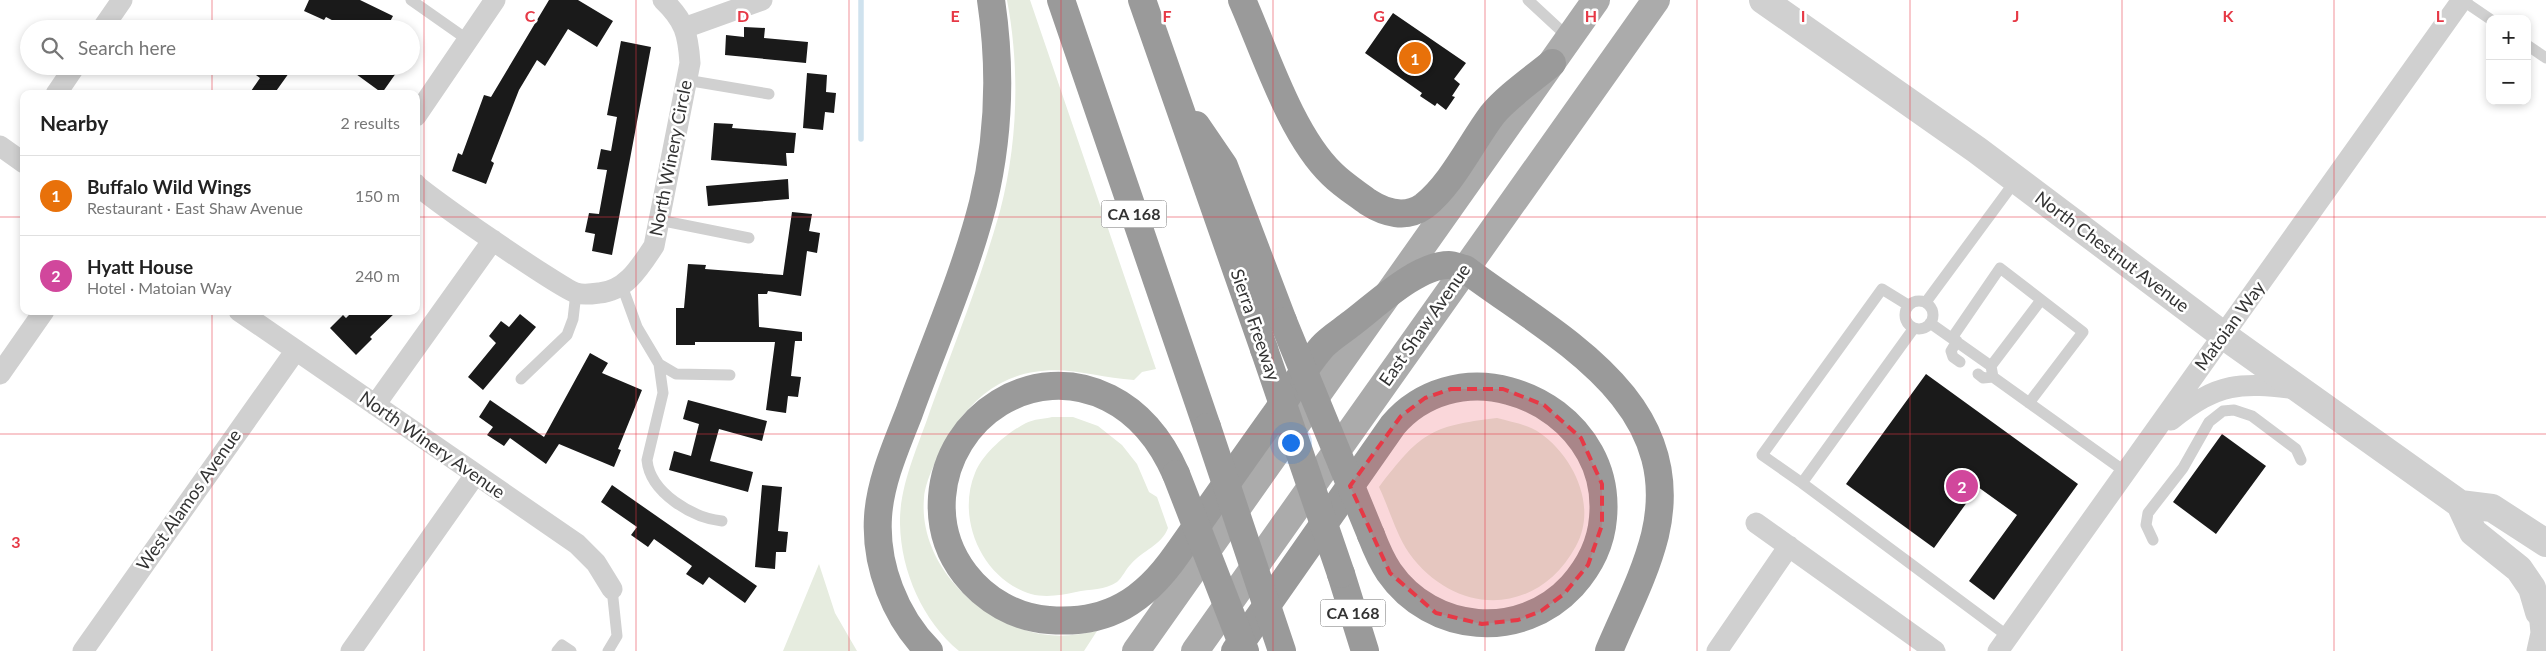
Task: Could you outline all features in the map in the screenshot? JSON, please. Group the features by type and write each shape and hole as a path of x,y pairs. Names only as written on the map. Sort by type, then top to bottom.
{"highway":[{"path":"929,651 900,611 889,587 878,543 878,516 893,456 960,272 988,182 995,128 997,82 992,0"},
{"name":"CA 168","path":"1061,0 1282,651"},
{"name":"Sierra Freeway","path":"1142,0 1264,349 1341,574 1365,651"},
{"path":"1242,0 1292,116 1317,156 1346,187 1389,213 1405,214 1423,206 1440,189 1494,113 1552,62"},
{"path":"1176,96 1224,166 1283,321 1370,535 1390,573 1423,604 1436,613 1456,620 1482,624 1518,620 1541,610 1564,594 1588,564 1595,550 1602,525 1602,484 1592,456 1581,438 1557,414 1531,398 1486,386 1451,389 1425,398 1409,408 1393,425 1234,651"},
{"path":"1245,651 1176,474 1161,444 1143,422 1115,401 1096,392 1078,388 1049,386 1011,396 986,411 961,439 954,452 945,478 942,505 944,530 956,561 972,583 994,601 1029,617 1060,621 1097,616 1128,605 1138,598 1173,560 1323,346 1390,294 1429,270 1449,265 1465,269 1591,361 1626,398 1643,426 1658,472 1658,518 1649,557 1609,651"}],"main road":[{"path":"1136,651 1596,0"},
{"name":"East Shaw Avenue","path":"1195,651 1656,0"}],"street":[{"path":"108,20 122,0"},
{"path":"420,110 495,0"},
{"name":"North Winery Circle","path":"576,293 601,294 622,286 640,268 654,246 690,63 688,34 676,13 663,0"},
{"path":"684,28 762,0"},
{"name":"North Chestnut Avenue","path":"1763,0 2016,180 2224,335 2460,504 2492,508 2546,543"},
{"name":"Matoian Way","path":"2004,644 2462,0"},
{"path":"59,90 69,75"},
{"path":"420,187 493,240 576,293"},
{"path":"375,405 493,240"},
{"path":"0,374 41,315"},
{"name":"North Winery Avenue","path":"245,315 584,550 601,568 612,589"},
{"name":"West Alamos Avenue","path":"83,651 296,350"},
{"path":"2157,430 2195,401 2230,386 2261,385 2300,389"},
{"path":"351,651 475,475"},
{"name":"North Chestnut Avenue","path":"2460,504 2473,532 2519,569 2532,588 2543,619"},
{"path":"1756,523 1935,651"},
{"path":"1717,651 1789,546"},
{"path":"2537,651 2543,619 2538,598 2540,583 2546,570"}],"lane":[{"path":"412,0 468,40"},
{"path":"1528,0 1569,38"},
{"path":"2462,0 2486,16"},
{"path":"2531,48 2546,58"},
{"path":"686,80 768,94"},
{"path":"1926,302 2016,180"},
{"path":"659,220 749,238"},
{"path":"1960,362 1953,357 1951,351 1954,339 2000,268 2083,332 2029,403"},
{"path":"622,286 637,327 659,364 663,393 647,460 648,472 659,488 693,513 702,518 722,520"},
{"path":"1908,305 1882,289 1762,455 1802,483 2004,644"},
{"path":"521,378 567,334 572,319 576,293"},
{"path":"1916,300 1926,302 1932,309 1930,323 1923,328 1914,328 1905,319 1908,305 1916,300"},
{"path":"1978,374 1983,378 1992,371 2041,300"},
{"path":"1930,323 1954,339 2029,403 2127,472"},
{"path":"1802,483 1914,328"},
{"path":"659,364 676,374 730,375"},
{"path":"2153,540 2146,525 2148,514 2183,468 2209,422 2223,411 2234,410 2252,416 2296,449 2301,460"},
{"path":"608,651 617,636 612,589"},
{"path":"557,651 562,645 571,651"}],"highlighted area":[{"path":"1451,389 1503,389 1544,405 1581,438 1602,484 1602,525 1588,565 1564,594 1541,611 1518,620 1482,624 1436,613 1390,573 1350,486 1401,416 1425,398"}],"shaded area":[{"path":"1007,0 1030,0 1156,369 1142,372 1134,380 1059,370 1034,372 1000,383 972,405 947,439 925,490 925,523 932,548 944,570 960,590 979,607 1001,620 1025,630 1049,635 1097,631 1084,651 959,651 935,625 916,594 901,542 901,510 906,481 984,262 1006,185 1011,159 1015,106 1014,52"},
{"path":"1052,417 1073,417 1098,426 1122,445 1137,464 1149,492 1157,497 1168,528 1161,539 1136,559 1113,585 1054,596 1042,596 1031,594 1014,586 999,575 987,561 971,528 970,491 975,473 984,458 1004,438 1026,423"},
{"path":"1497,418 1530,427 1552,443 1563,455 1579,483 1584,515 1582,531 1576,546 1560,569 1540,586 1519,596 1496,600 1472,598 1449,589 1428,574 1404,546 1379,487 1405,455 1428,436 1441,429 1456,425"},
{"path":"819,564 835,613 857,651 783,651"}],"building":[{"path":"309,0 360,0 393,16 391,20 332,20 326,17 324,20 304,11"},
{"path":"549,0 578,0 613,21 597,47 568,29 545,66 537,60 519,90 491,161 494,163 486,184 452,171 458,153 462,155 484,95 491,97"},
{"path":"1393,13 1466,63 1454,79 1460,84 1452,96 1455,97 1446,110 1437,103 1435,106 1420,96 1422,93 1365,53"},
{"path":"744,27 765,28 764,38 808,42 806,63 725,55 726,35 744,37"},
{"path":"621,41 651,47 612,255 592,251 595,234 585,232 589,213 599,214 607,170 597,169 601,149 611,151 617,117 607,115"},
{"path":"807,73 827,75 826,92 836,93 834,113 825,112 823,130 803,128"},
{"path":"256,75 288,75 277,90 252,90 260,78"},
{"path":"357,75 395,75 384,90 378,90"},
{"path":"714,123 733,124 732,128 796,133 794,153 786,153 787,166 711,160"},
{"path":"788,179 789,199 708,206 706,186"},
{"path":"792,212 812,214 809,231 820,233 817,253 807,251 801,296 768,291 767,294 758,294 759,327 802,332 802,341 795,341 791,376 801,377 798,397 788,396 786,413 766,410 775,342 695,342 695,345 676,345 676,308 684,308 688,264 706,265 705,269 783,275"},
{"path":"520,314 536,327 483,390 468,377 496,343 489,336 501,321 509,327"},
{"path":"343,315 346,318 349,315 393,315 370,337 372,339 356,355 330,328"},
{"path":"590,353 608,363 602,373 642,390 618,449 621,450 614,467 559,444 546,464 510,438 504,446 487,435 493,427 479,417 490,400 544,437"},
{"path":"1926,374 2078,484 1994,600 1969,581 2017,515 1978,487 1934,548 1846,484"},
{"path":"688,400 767,421 762,441 719,429 710,461 753,472 748,492 669,470 674,451 691,456 699,424 683,419"},
{"path":"2222,434 2266,466 2216,534 2173,502"},
{"path":"612,485 757,586 745,603 709,577 703,585 686,574 692,566 654,539 648,547 631,535 637,527 601,502"},
{"path":"762,485 782,487 778,531 788,532 786,552 776,552 775,569 755,567"}],"waterway":[{"path":"861,0 861,139"}],"place":[{"name":"Buffalo Wild Wings","path":"1415,58"},
{"name":"Hyatt House","path":"1962,486"}]}
